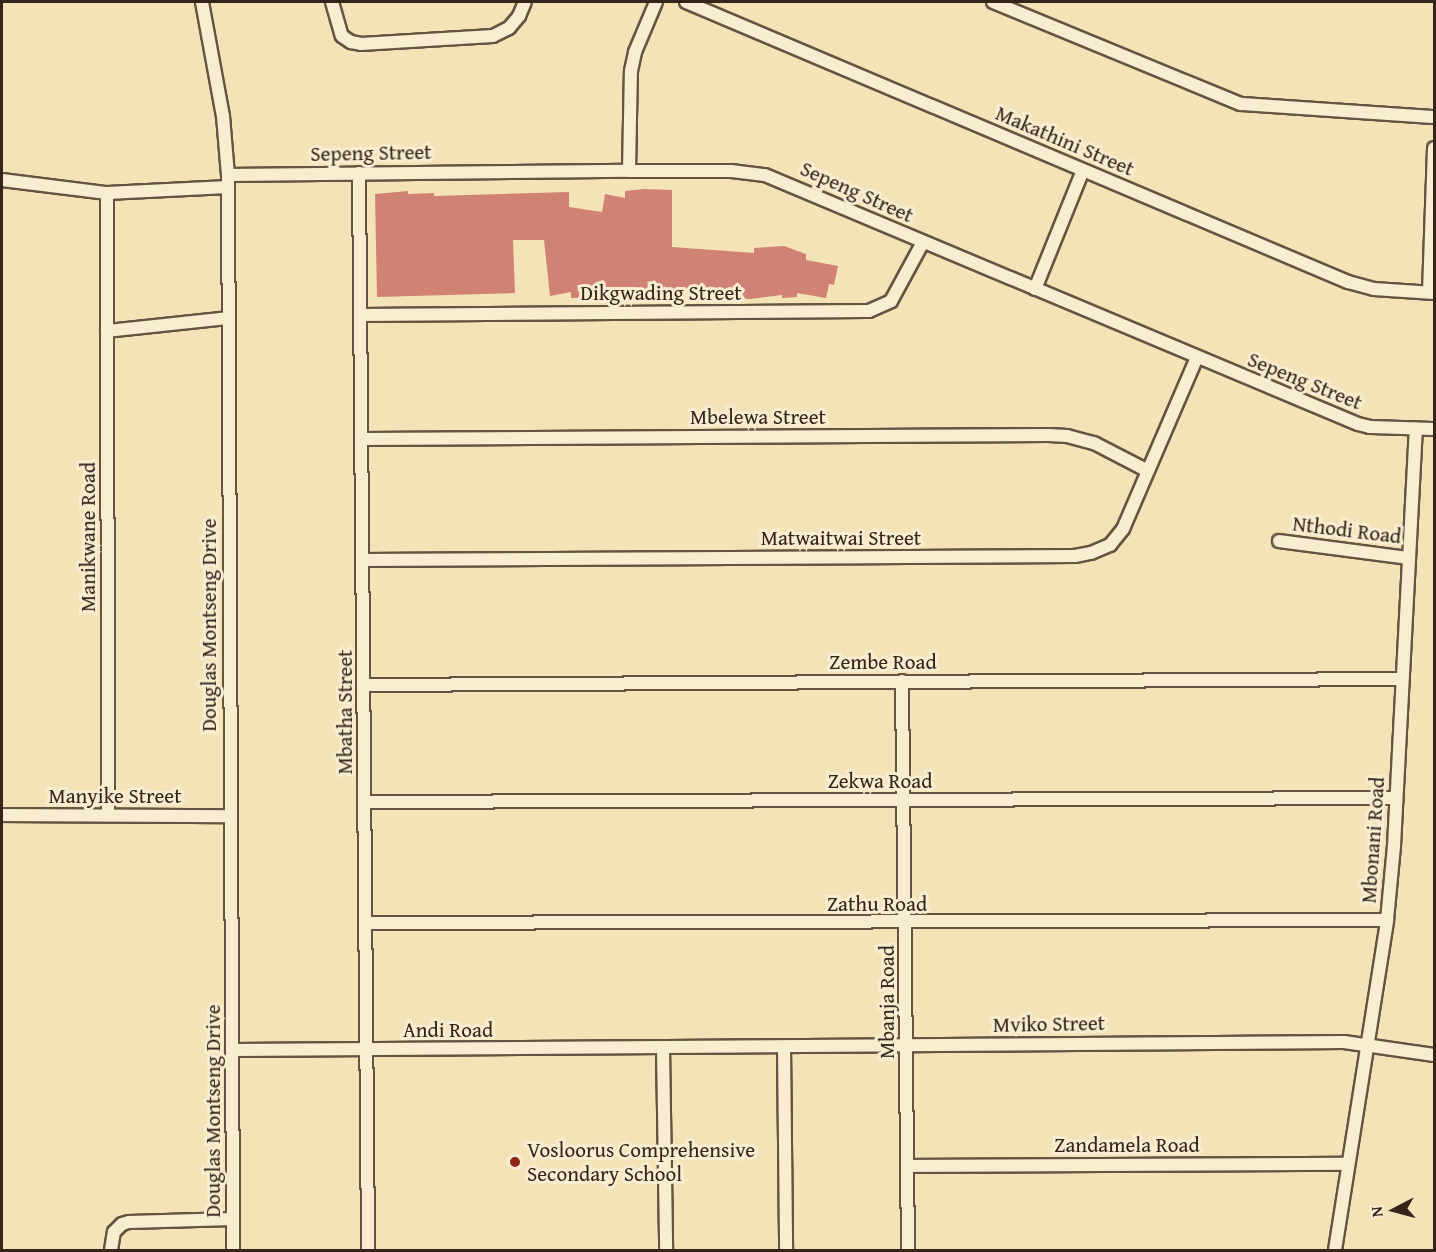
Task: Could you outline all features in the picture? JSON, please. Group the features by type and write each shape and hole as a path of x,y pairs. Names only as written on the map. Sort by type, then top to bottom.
{"street":[{"name":"Douglas Montseng Drive","path":"202,2 223,116 228,181 229,816 233,1050 233,1251"},
{"path":"332,2 339,31 351,42 361,44 493,36 509,28 519,16 525,2"},
{"path":"629,171 631,71 635,52 656,2"},
{"name":"Makathini Street","path":"686,2 1348,282 1374,289 1432,292"},
{"path":"993,2 1240,104 1434,117"},
{"path":"1432,292 1434,147"},
{"path":"1035,289 1083,170"},
{"name":"Sepeng Street","path":"2,180 107,193 228,181 359,172 731,171 765,175 1363,426 1434,429"},
{"name":"Mbatha Street","path":"359,172 368,1251"},
{"name":"Manikwane Road","path":"107,193 108,814"},
{"name":"Dikgwading Street","path":"361,315 869,311 884,307 894,297 923,242"},
{"path":"107,331 228,318"},
{"name":"Matwaitwai Street","path":"363,560 1075,556 1102,549 1117,538 1197,357"},
{"name":"Mbonani Road","path":"1335,1251 1387,920 1416,429"},
{"name":"Mbelewa Street","path":"363,439 1049,435 1068,436 1094,443 1146,470"},
{"name":"Nthodi Road","path":"1279,541 1409,558"},
{"name":"Zembe Road","path":"365,685 1402,679"},
{"name":"Mbanja Road","path":"902,681 908,1251"},
{"name":"Zekwa Road","path":"365,802 1396,798"},
{"name":"Manyike Street","path":"2,815 229,816"},
{"name":"Zathu Road","path":"366,923 1387,920"},
{"name":"Mviko Street","path":"663,1048 1320,1042 1368,1044 1434,1055"},
{"path":"784,1047 786,1251"},
{"path":"663,1048 666,1251"},
{"name":"Andi Road","path":"233,1050 663,1048"},
{"name":"Zandamela Road","path":"908,1166 1347,1164"},
{"path":"111,1251 114,1232 122,1224 129,1222 233,1219"}],"building":[{"path":"672,190 672,247 754,253 754,248 784,246 806,254 806,260 838,266 834,285 829,284 826,298 797,293 797,297 782,298 782,295 751,299 712,297 711,291 624,294 624,297 593,298 571,298 571,292 550,296 544,240 513,240 515,293 377,297 375,194 408,191 408,194 434,193 434,196 569,192 569,207 602,212 605,194 625,198 625,191"}],"place":[{"name":"Vosloorus Comprehensive Secondary School","path":"515,1162"}]}
